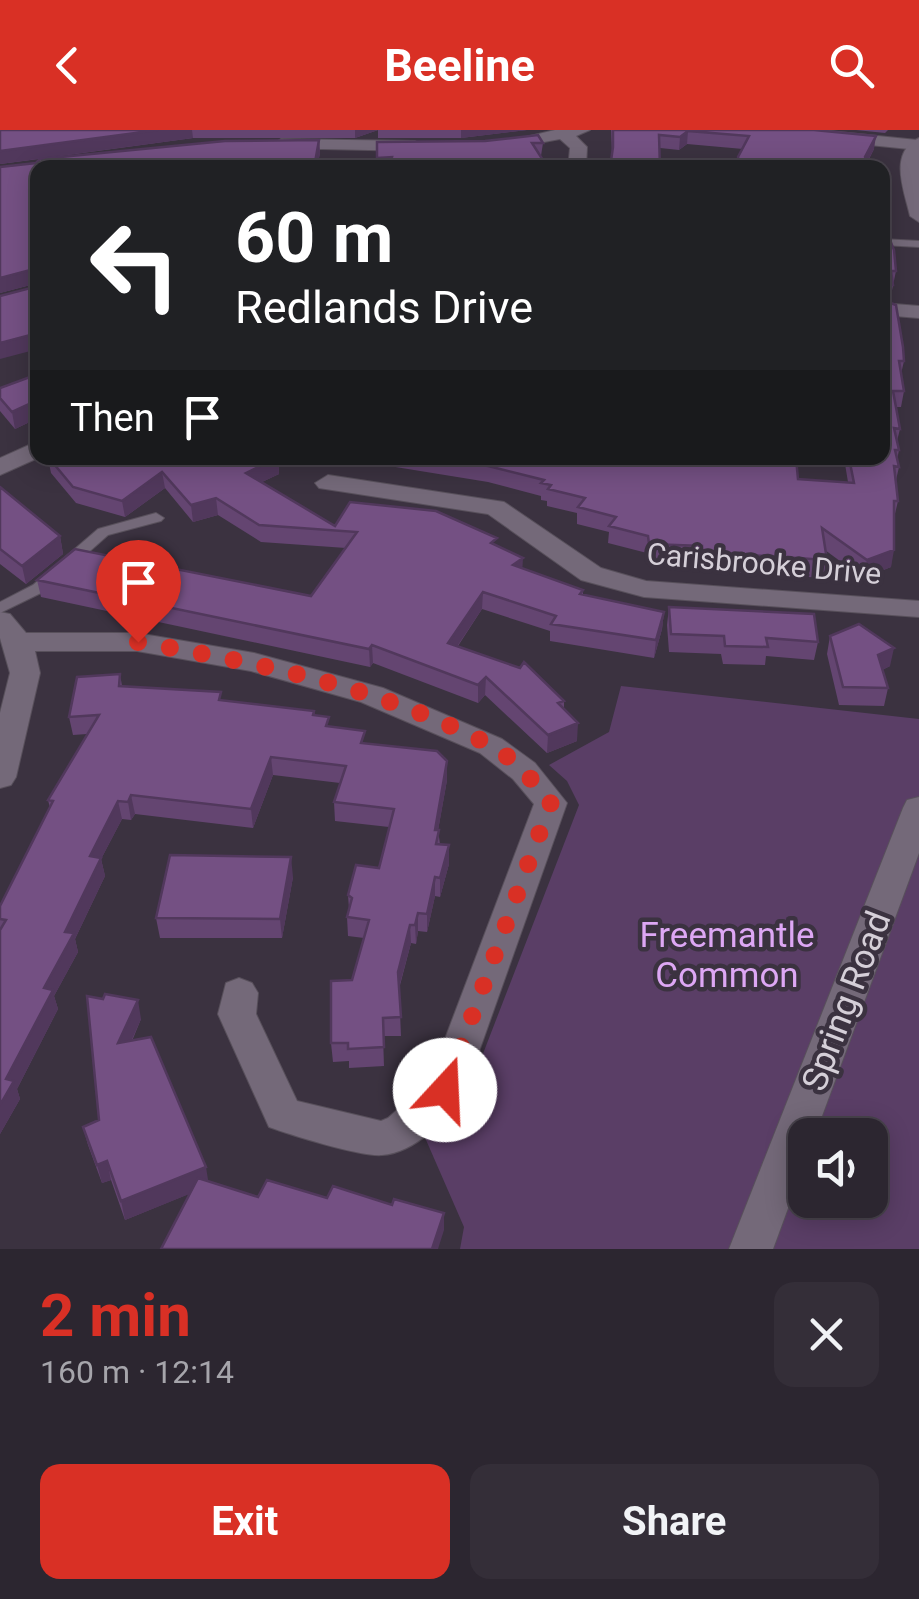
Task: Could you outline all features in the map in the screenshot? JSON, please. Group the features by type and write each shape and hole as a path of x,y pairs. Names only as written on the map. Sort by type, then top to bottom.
{"street":[{"path":"770,130 916,149 909,175 919,216"},
{"path":"476,147 573,132 579,147 578,160"},
{"path":"264,144 432,146"},
{"path":"347,145 350,160"},
{"path":"890,310 919,312"},
{"path":"0,468 30,452"},
{"name":"Carisbrooke Drive","path":"328,483 495,507 591,574 644,590 919,609"},
{"path":"0,777 25,673 9,631 138,642 254,662 362,692 491,746 524,770 551,802 445,1090 402,1130 381,1138 282,1114 238,1014 239,992"},
{"name":"Spring Road","path":"751,1249 919,808"}],"lane":[{"path":"890,242 919,244"},
{"path":"0,608 39,588 104,532 156,518"}],"green space":[{"name":"Freemantle Common","path":"621,686 919,719 919,1249 460,1249 464,1227 423,1133 474,1077 579,805 567,781 549,765 609,732"}],"building":[{"path":"0,130 158,130 0,151"},
{"path":"613,130 814,130 876,136 866,160 739,160 749,136 688,131 680,137 659,135 660,160 611,160"},
{"path":"538,135 543,143 532,143 543,160 377,158 377,142 485,141"},
{"path":"319,140 315,160 39,160 40,159 225,141"},
{"path":"30,164 30,270 0,278 0,167"},
{"path":"890,240 896,271 891,271 890,285"},
{"path":"30,288 30,335 0,343 0,296"},
{"path":"890,303 896,305 904,361 899,361 904,391 893,391 900,429 894,428 899,467 894,466 898,501 894,501 894,550 867,560 822,528 827,560 702,552 702,546 649,544 648,536 609,526 616,517 578,507 585,498 548,489 551,485 541,483 544,480 482,465 797,465 798,479 854,483 850,465 890,465"},
{"path":"30,377 30,404 12,412 0,398 0,388"},
{"path":"55,465 263,465 246,473 335,526 350,502 436,511 497,538 491,543 523,558 513,565 583,590 580,594 664,612 656,640 551,624 556,616 483,592 448,643 520,668 524,662 564,701 558,703 578,723 548,735 486,677 478,685 372,645 369,649 37,580 75,549 311,596 357,532 259,525 216,498 191,505 162,472 122,501 73,487"},
{"path":"0,487 60,536 22,566 0,549"},
{"path":"669,607 814,614 818,642 766,638 768,647 725,646 724,636 671,634"},
{"path":"859,624 894,648 878,655 888,688 843,687 830,636"},
{"path":"120,674 119,686 221,692 219,700 314,711 313,715 329,717 326,726 365,731 361,743 437,751 447,761 435,830 439,830 436,844 449,845 440,878 435,877 427,914 418,913 415,925 410,925 398,972 401,1017 383,1018 384,1047 348,1049 348,1043 331,1043 331,981 352,980 369,920 347,917 352,898 348,895 356,865 379,868 394,809 334,802 346,766 271,757 251,809 131,795 128,802 118,801 90,856 101,858 65,932 74,933 44,988 53,990 6,1079 14,1081 0,1105 0,930 6,920 0,919 0,906 53,801 48,800 99,715 69,717 77,677"},
{"path":"170,855 291,857 280,919 156,918"},
{"path":"105,994 138,1000 118,1043 151,1037 206,1167 121,1201 107,1161 97,1165 83,1127 99,1120 87,996 103,999"},
{"path":"198,1178 258,1197 267,1180 327,1198 333,1186 392,1205 394,1199 444,1213 432,1249 161,1249"}],"route":[{"path":"138,642 254,662 372,695 491,746 524,770 551,802 445,1090"}]}
